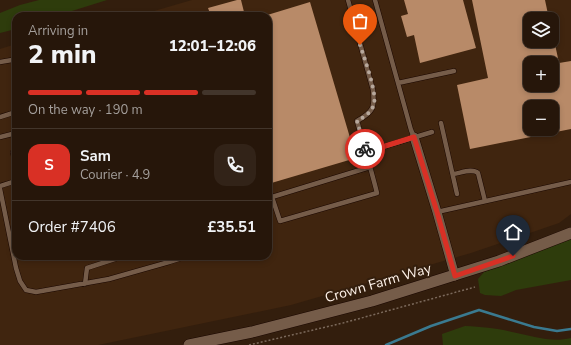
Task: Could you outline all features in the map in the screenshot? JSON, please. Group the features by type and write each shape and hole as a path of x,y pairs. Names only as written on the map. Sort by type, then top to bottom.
{"street":[{"path":"414,137 455,276"},
{"name":"Crown Farm Way","path":"189,345 252,332 372,301 499,261 571,233"}],"lane":[{"path":"348,0 373,90 374,104 367,115 357,121 366,152 377,193 280,221 272,196 370,167"},
{"path":"375,0 414,137"},
{"path":"0,62 12,60"},
{"path":"398,83 454,71"},
{"path":"0,117 12,113"},
{"path":"441,123 457,194"},
{"path":"366,152 432,132"},
{"path":"0,137 12,134"},
{"path":"453,174 476,171 478,173 485,201"},
{"path":"437,212 571,182"},
{"path":"12,183 0,188 12,248"},
{"path":"14,260 20,281 26,290 36,292 109,279 175,260"},
{"path":"85,284 87,268 112,260"}],"path":[{"path":"249,345 343,323 475,286"}],"shaded area":[{"path":"192,0 571,0 571,214 559,223 471,253 291,305 98,345 0,345 0,49 12,45 12,260 272,260 272,12 151,12"}],"green space":[{"path":"39,0 107,0 69,12 12,12 12,30 0,33 0,13 20,5"},
{"path":"571,239 571,280 516,290 501,296 485,295 480,293 478,279 484,272"},
{"path":"465,326 483,327 556,340 571,338 571,345 443,345 442,334"}],"building":[{"path":"241,0 244,12 210,12 208,8"},
{"path":"404,0 463,0 476,48 420,63 414,35 407,37 401,16 408,14"},
{"path":"472,0 545,0 548,12 523,12 523,48 556,48 558,56 523,56 523,92 559,92 559,63 571,61 571,129 559,131 559,100 523,100 523,136 536,136 470,149 457,85 488,78"},
{"path":"310,2 356,158 272,183 272,14"}],"waterway":[{"path":"386,345 431,326 479,310 534,327 557,331 571,329"}],"way so far":[{"path":"360,45 373,90 374,104 367,115 357,121 365,149"}],"route":[{"path":"365,149 366,152 414,137 455,276 513,256"}]}
